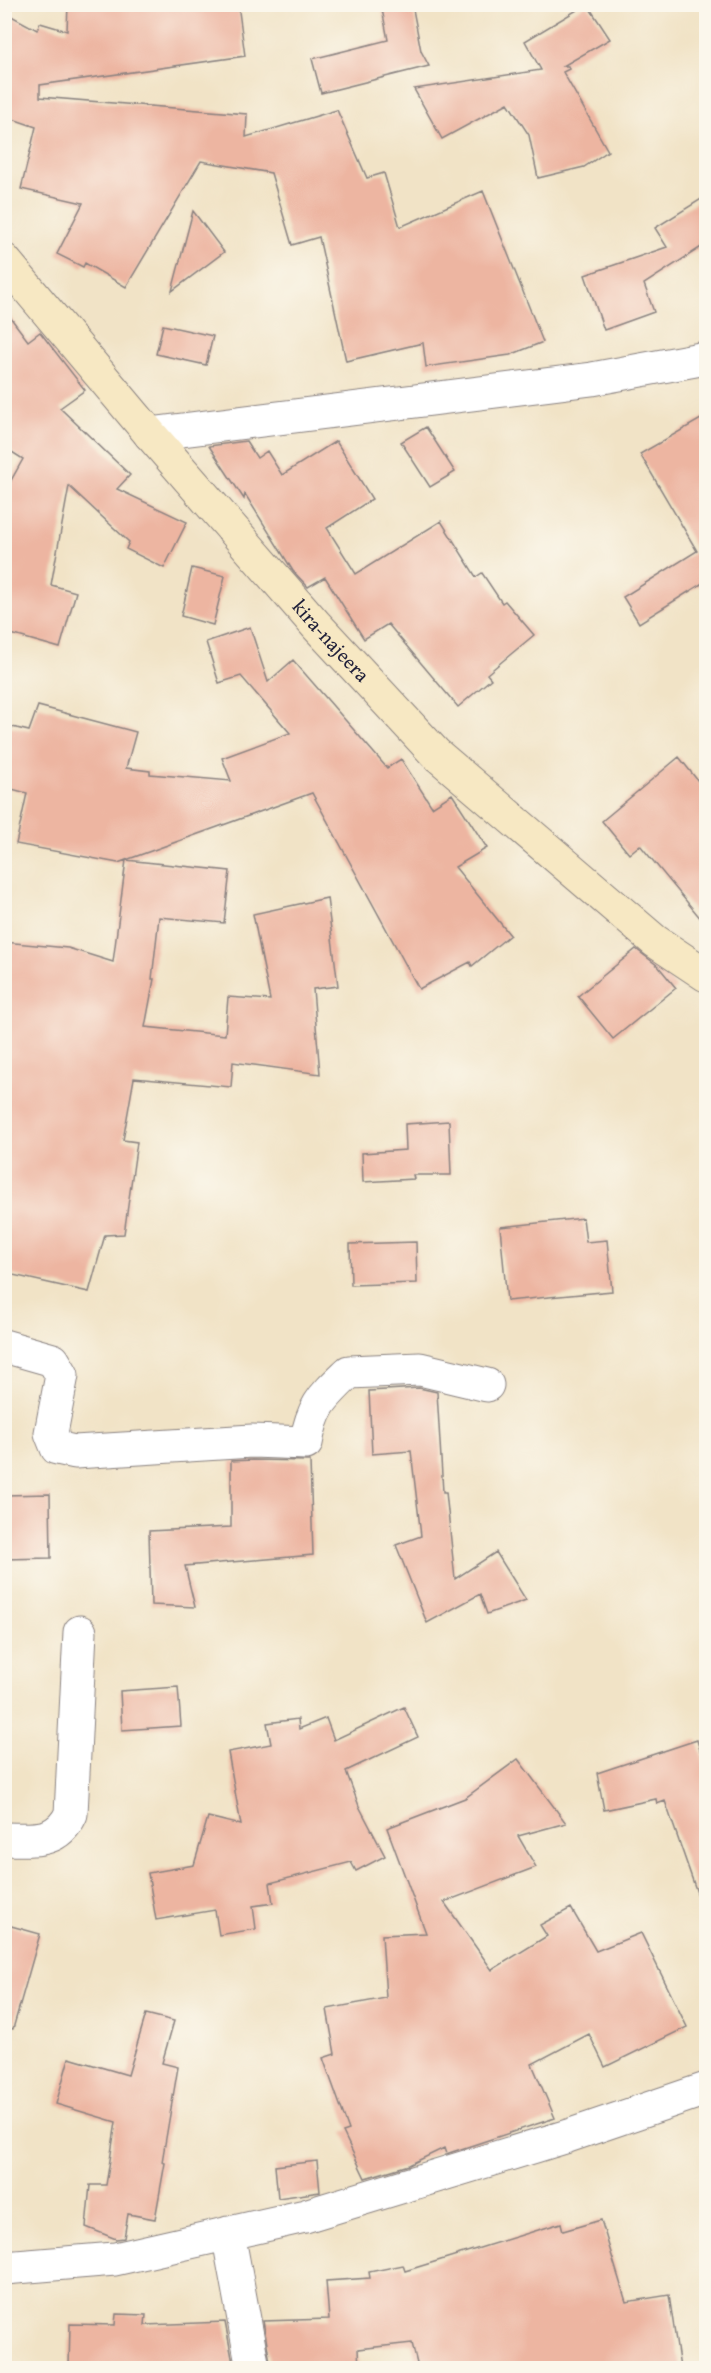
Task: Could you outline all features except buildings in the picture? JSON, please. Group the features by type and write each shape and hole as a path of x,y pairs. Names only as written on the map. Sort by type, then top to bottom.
{"street":[{"name":"kira-najeera","path":"4,260 150,434 316,625 435,753 655,941 706,975"},
{"path":"150,434 592,380 706,358"},
{"path":"4,1346 53,1360 62,1375 51,1433 57,1448 75,1452 252,1441 306,1443 310,1419 318,1402 349,1372 420,1369 487,1385"},
{"path":"4,1839 43,1840 65,1827 71,1814 80,1632"},
{"path":"4,2268 115,2259 305,2216 568,2136 706,2089"},
{"path":"228,2233 253,2368"}]}
